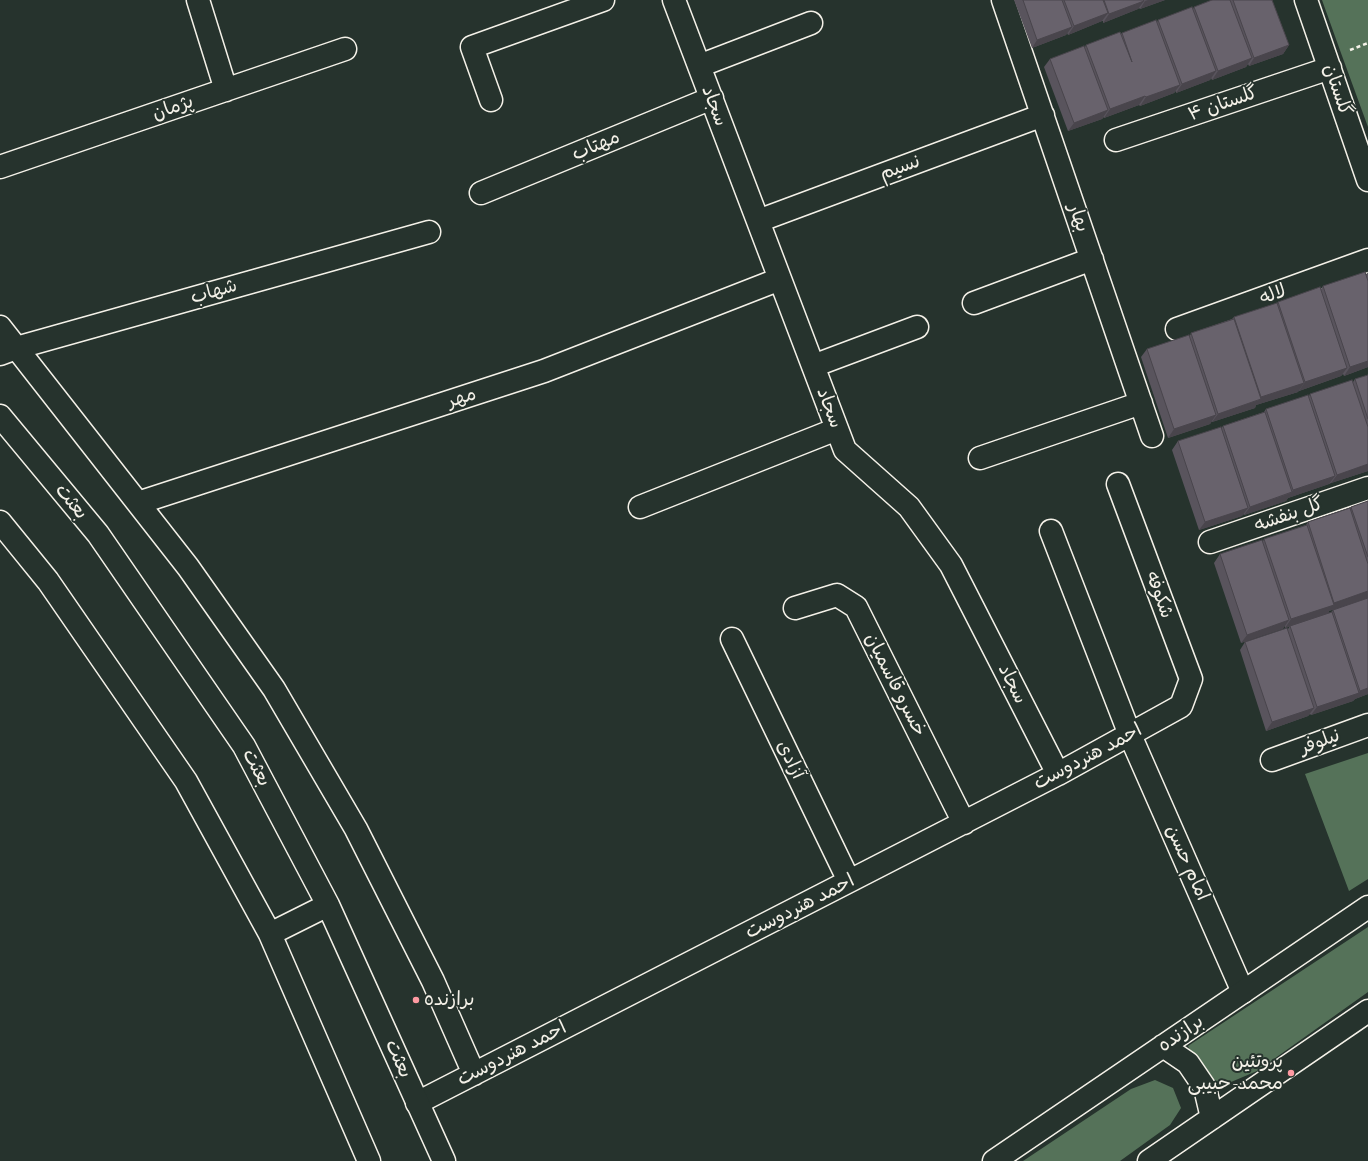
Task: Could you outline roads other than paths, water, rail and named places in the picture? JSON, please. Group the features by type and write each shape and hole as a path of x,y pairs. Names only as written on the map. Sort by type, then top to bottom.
{"street":[{"path":"198,0 226,90"},
{"path":"491,100 472,47 603,0"},
{"name":"سجاد","path":"674,0 845,450 909,507 951,564 1058,774"},
{"name":"بهار","path":"1003,0 1152,436"},
{"name":"گلستان","path":"1306,0 1368,180"},
{"path":"699,66 811,22"},
{"name":"پژمان","path":"0,168 345,49"},
{"name":"گلستان ۴","path":"1116,140 1330,68"},
{"name":"مهتاب","path":"482,193 712,98"},
{"name":"نسیم","path":"758,221 1043,115"},
{"name":"شهاب","path":"8,351 429,232"},
{"path":"974,304 1092,259"},
{"name":"لاله","path":"1177,329 1368,260"},
{"name":"مهر","path":"138,503 544,371 780,279"},
{"path":"0,327 8,351 138,503 188,567 274,689 363,843 433,980 474,1074"},
{"path":"813,366 917,327"},
{"path":"980,458 1141,403"},
{"name":"بعثت","path":"0,416 98,534 244,746 328,905 444,1161"},
{"path":"640,507 837,429"},
{"name":"شکوفه","path":"1118,484 1191,678 1181,706"},
{"name":"گل بنفشه","path":"1210,542 1368,488"},
{"path":"0,522 48,581 186,781 270,934 369,1161"},
{"name":"امام حسن","path":"1051,531 1130,735 1243,992"},
{"name":"خسرو قاسمیان","path":"795,608 837,595 856,607 964,822"},
{"name":"آزادی","path":"732,639 849,881"},
{"name":"احمد هنردوست","path":"417,1103 1058,774 1181,706"},
{"name":"نیلوفر","path":"1272,760 1368,725"},
{"path":"270,934 328,905"},
{"name":"برازنده","path":"994,1161 1368,907"},
{"path":"1149,1161 1368,1012"},
{"path":"1163,1046 1188,1063 1205,1088 1212,1118"}],"place":[{"name":"برازنده","path":"416,1000"},
{"name":"پروتئین محمد-حبیبی","path":"1291,1073"}]}
